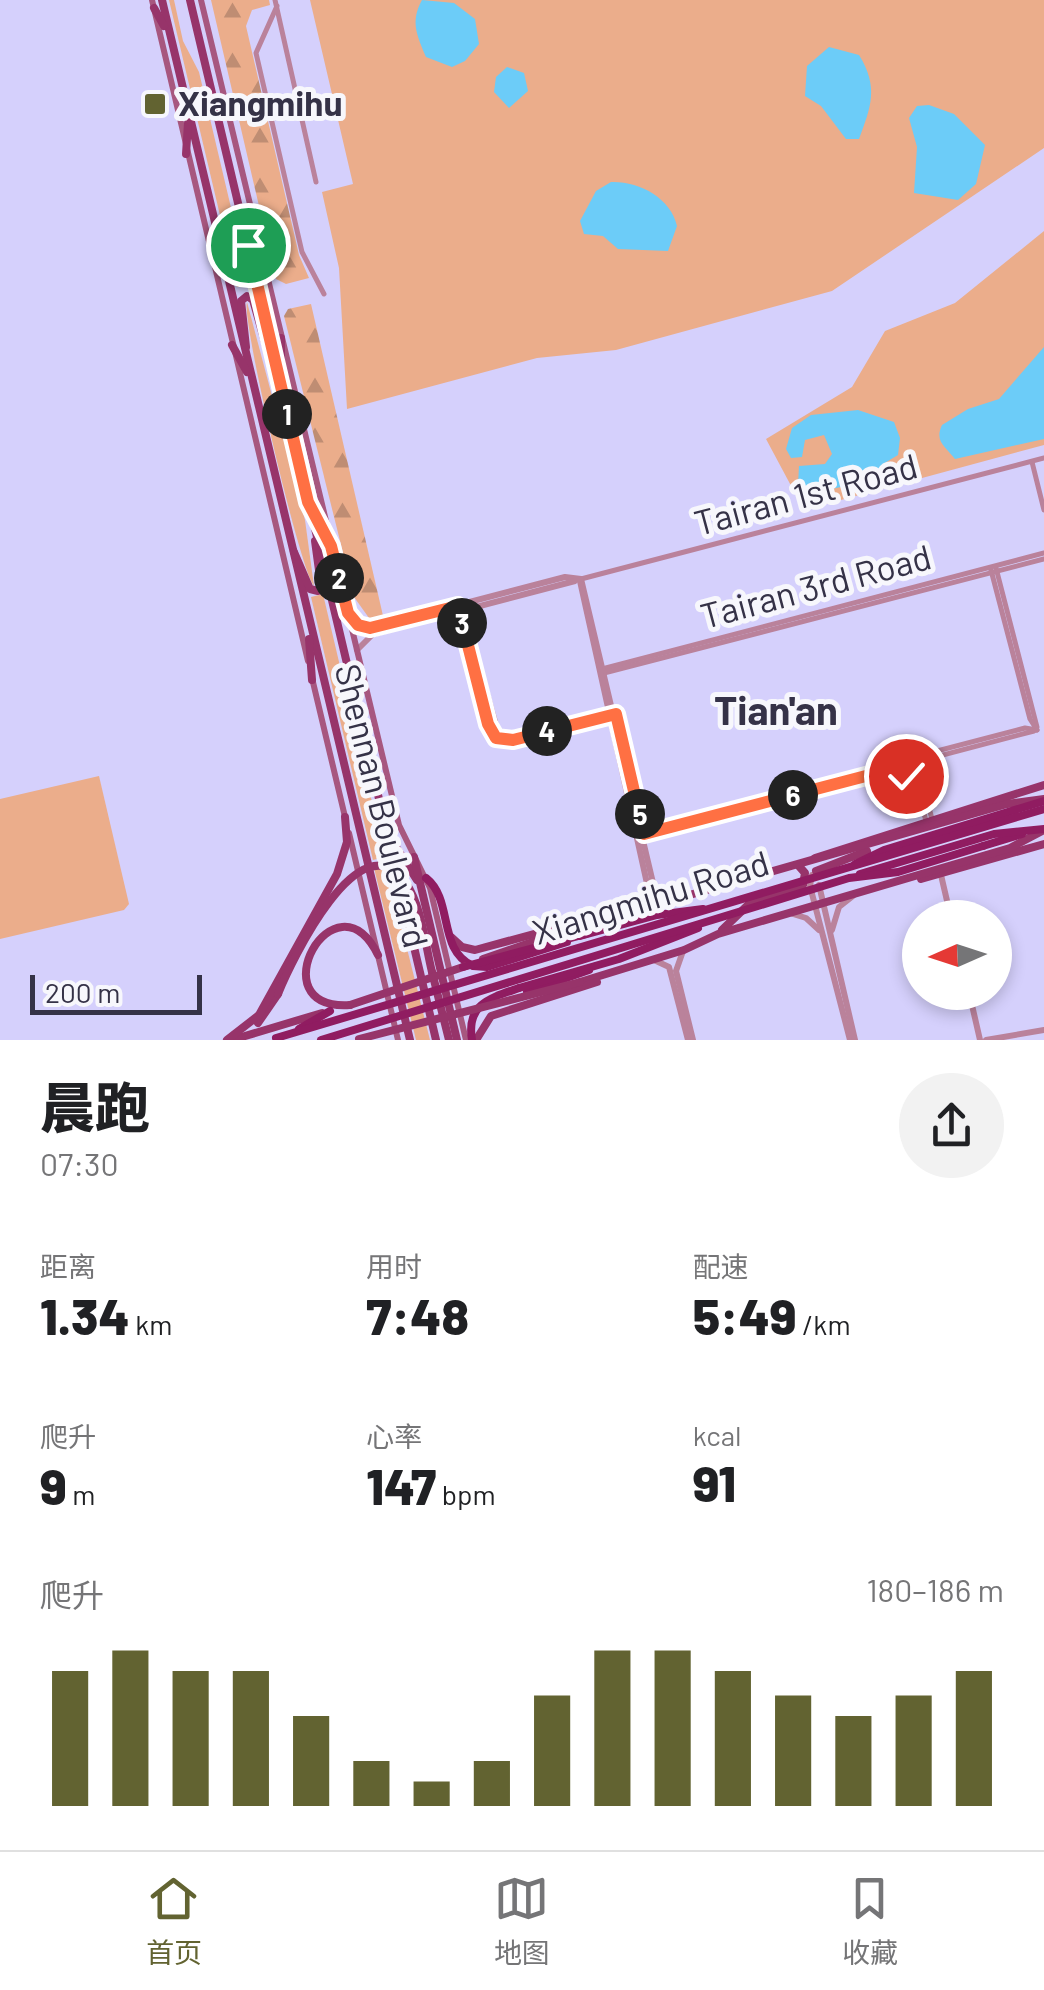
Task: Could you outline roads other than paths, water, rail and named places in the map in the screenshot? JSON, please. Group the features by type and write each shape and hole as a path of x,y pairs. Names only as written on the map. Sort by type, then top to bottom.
{"highway":[{"name":"Xiangmihu Road","path":"321,1040 848,873 884,850 1044,800"},
{"path":"848,873 1044,809"},
{"name":"Xiangmihu Road","path":"848,873 898,872 1044,828"},
{"path":"848,873 994,834 1044,828"},
{"path":"426,878 438,892 458,955 473,966 510,960 586,934"},
{"name":"Xiangmihu Road","path":"274,1039 714,914"},
{"path":"463,967 656,915 714,914"},
{"path":"476,1010 664,943 714,914"},
{"path":"471,1040 471,1018 477,1007 519,988 596,967"},
{"path":"290,1034 330,1011"}],"main road":[{"name":"Shennan Boulevard","path":"162,0 410,1040"},
{"name":"Shennan Boulevard","path":"190,0 436,1040"},
{"path":"201,0 399,825 426,878 471,1040"},
{"path":"154,4 171,38"},
{"path":"154,4 186,154 398,1040"},
{"path":"186,154 188,113"},
{"path":"248,245 266,274"},
{"path":"247,362 241,301 247,296 252,300 269,367 282,388"},
{"path":"281,338 282,388"},
{"path":"232,345 251,378"},
{"path":"308,502 331,546"},
{"path":"290,544 303,564 310,589 318,591 321,585 315,529"},
{"path":"307,615 312,680"},
{"path":"808,862 826,852 1044,785"},
{"path":"233,1040 350,1005 608,917 1007,804 1044,800"},
{"path":"233,1040 264,1018 345,852 345,817"},
{"path":"385,823 425,902"},
{"path":"358,1040 622,970 684,950 718,934 1010,848 1044,828"},
{"path":"816,871 893,838"},
{"path":"906,880 940,875 1044,844"},
{"path":"414,857 458,1040"},
{"path":"718,934 749,904 803,884 805,873 798,865"},
{"path":"275,993 338,889 356,871 370,867 393,871 406,883 449,1040"},
{"path":"448,932 456,944 475,950 578,920 608,917"},
{"path":"350,1005 329,1002 317,994 306,974 306,957 313,943 330,931 351,930 365,937 378,955"},
{"path":"471,1040 491,1016 622,970"}],"street":[{"path":"276,3 316,182"},
{"path":"276,3 256,52 302,252 324,294"},
{"name":"Tairan 1st Road","path":"357,651 369,636 565,577 580,579 1044,458"},
{"path":"1032,462 1044,510"},
{"name":"Tairan 3rd Road","path":"603,671 1044,556"},
{"path":"994,569 1037,730"},
{"path":"580,579 655,905"},
{"path":"461,608 492,723 501,736 613,712"},
{"name":"Tairan 1st Road","path":"348,613 358,625 370,628 461,608"},
{"path":"641,832 1025,728 1037,730"},
{"path":"641,832 1037,730"},
{"path":"920,784 939,757"},
{"path":"913,760 929,820"},
{"path":"885,771 902,774 920,784"},
{"path":"808,862 816,871 809,883 832,942 852,1040"},
{"path":"940,875 946,900"},
{"path":"832,942 836,914 858,892"},
{"path":"819,904 820,932 852,1040"},
{"path":"786,914 806,918 820,932"},
{"path":"684,950 676,970 690,1040"},
{"path":"652,960 670,967 690,1040"},
{"path":"974,1010 983,1040 1044,1030"}],"water":[{"path":"422,0 454,3 475,19 479,44 465,61 452,67 426,57 416,22"},
{"path":"829,47 859,55 869,77 870,107 859,139 846,139 821,106 805,96 807,66"},
{"path":"507,67 524,73 528,91 509,108 494,92 496,77"},
{"path":"929,105 954,114 985,145 976,184 958,200 914,193 917,147 909,118 917,106"},
{"path":"611,182 643,188 668,207 677,226 668,251 618,249 603,236 584,234 580,221 596,191"},
{"path":"1044,347 1044,439 955,459 940,440 942,425 968,409 999,399"},
{"path":"858,410 894,422 900,438 898,455 883,464 878,478 871,481 821,491 798,485 799,466 825,464 832,454 824,435 805,440 802,457 791,458 786,449 792,428 811,415"}],"place":[{"name":"Xiangmihu","path":"155,104"}],"district":[{"name":"Tian'an","path":"776,711"}]}
